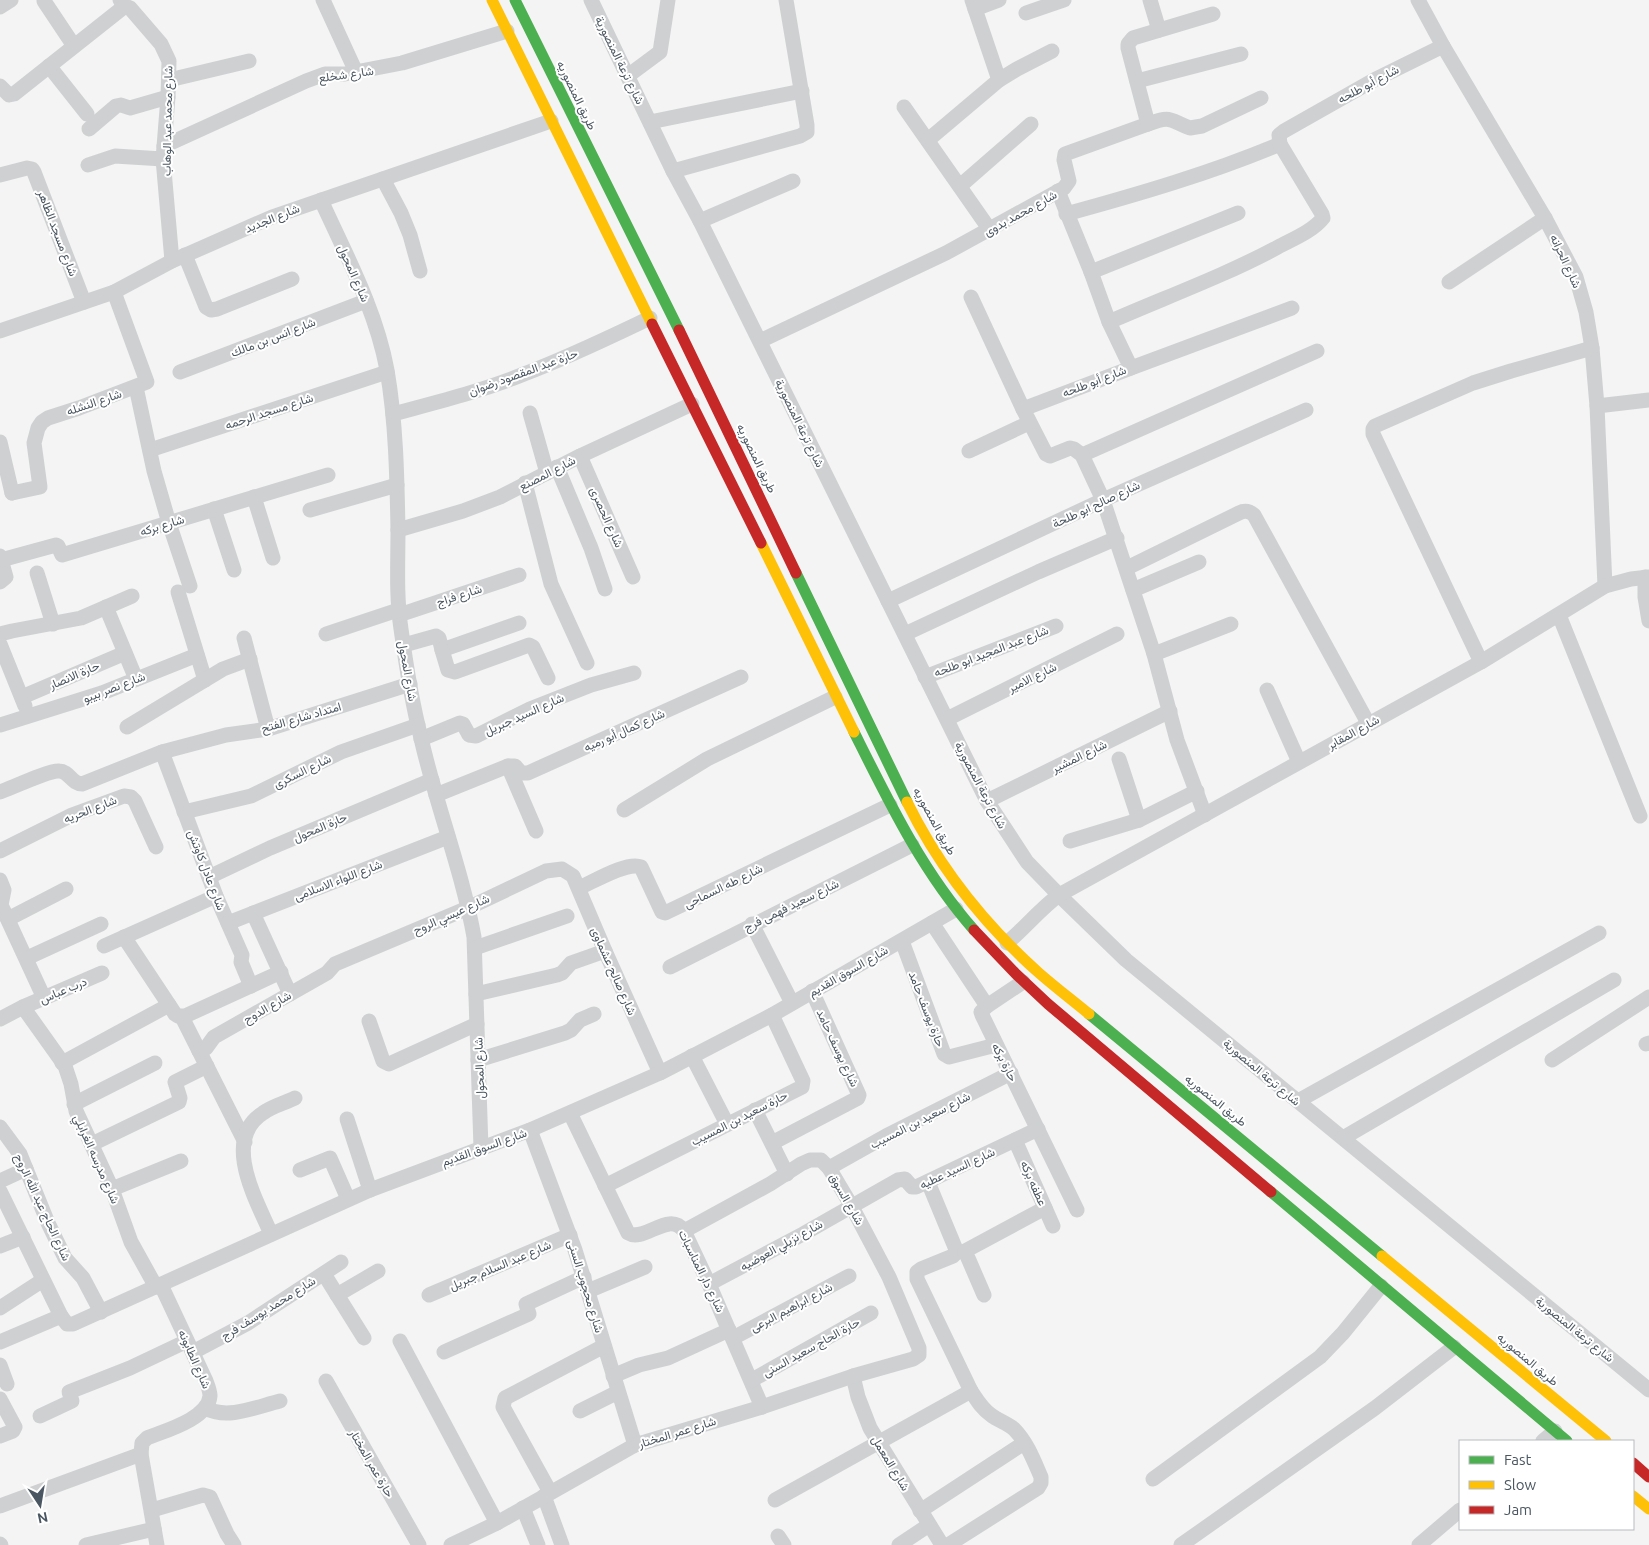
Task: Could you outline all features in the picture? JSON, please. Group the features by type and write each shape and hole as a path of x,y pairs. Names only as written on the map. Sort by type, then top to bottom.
{"main road":[{"name":"طريق المنصوريه","path":"492,0 890,805 930,874 956,909 991,950 1023,982 1454,1347 1474,1348 1605,1440"},
{"name":"طريق المنصوريه","path":"515,0 789,557 909,806 931,846 962,892 1007,943 1039,973 1474,1348 1555,1431 1567,1440"},
{"path":"772,565 789,557"},
{"path":"1634,1464 1649,1477"},
{"path":"1634,1497 1649,1509"}],"street":[{"path":"0,7 11,0"},
{"path":"324,0 356,72"},
{"name":"شارع ترعة المنصورية","path":"591,0 987,801 1055,899 1126,960 1649,1390"},
{"path":"628,75 660,52 668,0"},
{"path":"674,171 804,134 808,128 786,0"},
{"path":"999,0 974,5 999,80"},
{"path":"1026,13 1064,0"},
{"path":"1150,0 1159,30"},
{"name":"شارع الحرانه","path":"1418,0 1442,46 1545,218 1576,277 1586,312 1592,348 1597,406 1605,586"},
{"path":"44,1 74,46"},
{"path":"0,86 9,95 14,94 128,4"},
{"name":"شارع محمد عبد الوهاب","path":"128,4 161,44 169,61 164,152 178,258 206,307 211,310 217,309 292,279"},
{"path":"1213,14 1133,38 1128,44 1148,124 1166,118 1173,119 1190,128 1202,126 1261,98"},
{"name":"شارع شخلع","path":"164,152 306,81 325,74 356,72 402,63 507,31"},
{"name":"شارع أبو طلحه","path":"1280,144 1279,135 1284,130 1374,80 1442,46"},
{"path":"928,140 999,80 1052,51"},
{"path":"1136,81 1241,54"},
{"path":"169,80 249,61"},
{"path":"49,66 88,122 116,106 121,105 130,108 168,97"},
{"path":"650,122 802,91"},
{"path":"904,107 990,230"},
{"name":"شارع الجديد","path":"0,331 114,292 178,258 272,217 551,121"},
{"path":"960,186 1031,124"},
{"name":"شارع محمد بدوى","path":"760,341 946,253 1058,192 1067,186 1069,181 1064,160 1065,154 1148,124"},
{"path":"1066,214 1199,175 1280,144 1319,207 1323,218 1319,223 1298,236 1243,266 1109,322"},
{"path":"88,165 115,156 164,152"},
{"name":"شارع مسجد الظاهر","path":"0,175 27,168 32,169 34,172 84,302"},
{"path":"383,179 410,235 420,271"},
{"path":"700,221 793,181"},
{"name":"شارع أبو طلحه","path":"969,451 1026,416 1131,368 1109,322 1091,272 1058,192"},
{"name":"شارع المحول","path":"321,200 366,301 380,342 387,372 393,414 397,485 399,613 419,732 468,908 475,948 481,1148"},
{"path":"1091,272 1238,213"},
{"path":"1449,282 1545,218"},
{"name":"شارع النشله","path":"6,497 40,487 34,442 42,422 58,414 146,383 147,379 114,292"},
{"path":"971,297 1026,416 1046,454 1054,455 1070,448 1082,455 1103,500 1154,654 1177,740 1206,815"},
{"name":"شارع انس بن مالك","path":"180,372 366,301"},
{"path":"1131,368 1292,308"},
{"name":"حارة عبد المقصود رضوان","path":"393,414 523,375 650,318"},
{"path":"1480,662 1372,429 1374,426 1473,383 1592,348"},
{"path":"1082,455 1317,351"},
{"name":"شارع مسجد الرحمه","path":"150,450 387,372"},
{"path":"136,387 169,523 197,655 205,680"},
{"path":"1597,406 1649,400"},
{"name":"شارع المصنع","path":"398,530 463,511 500,496 580,456 692,404"},
{"name":"شارع صالح ابو طلحة","path":"888,601 1103,500 1306,410"},
{"path":"530,413 552,470 582,523 605,589"},
{"path":"0,442 6,497"},
{"name":"شارع الحصرى","path":"580,456 634,577"},
{"name":"شارع بركه","path":"1,558 56,545 62,555 328,475"},
{"path":"525,483 551,584 587,663"},
{"path":"310,510 397,485"},
{"path":"254,497 273,558"},
{"path":"214,509 234,570"},
{"path":"1126,568 1239,513 1250,511 1254,514 1368,724"},
{"path":"905,634 1038,572 1117,538"},
{"path":"0,582 6,577 1,558"},
{"path":"1133,590 1198,562"},
{"path":"37,573 53,624"},
{"name":"شارع فراج","path":"326,634 519,575"},
{"path":"1647,577 1645,597 1649,621"},
{"name":"شارع المقابر","path":"1007,943 1024,930 1055,899 1480,662 1605,586 1647,577"},
{"path":"0,634 12,630 81,618 132,596"},
{"path":"106,607 136,679"},
{"path":"1559,615 1640,816"},
{"path":"442,650 519,623"},
{"path":"1154,654 1231,624"},
{"name":"شارع عبد المجيد ابو طلحه","path":"925,676 1056,626"},
{"name":"شارع الامير","path":"946,719 1118,634"},
{"path":"404,645 436,636 439,638 448,670 455,672 528,645 533,647 548,678"},
{"path":"244,638 268,728"},
{"path":"0,644 30,716"},
{"name":"حارة الانصار","path":"22,697 125,653"},
{"name":"شارع نصر بيبو","path":"0,725 102,693 197,655"},
{"path":"127,727 223,669 250,659"},
{"name":"شارع السيد جبريل","path":"419,732 460,723 463,724 469,735 476,736 539,706 591,685 634,673"},
{"name":"شارع كمال أبو رميه","path":"508,766 515,766 521,773 528,773 742,677"},
{"name":"امتداد شارع الفتح","path":"0,792 60,771 66,773 76,783 82,784 162,752 268,728 410,684"},
{"path":"1267,690 1299,762"},
{"path":"624,810 707,759 835,697"},
{"name":"شارع المشير","path":"987,801 1170,711"},
{"name":"شارع السكرى","path":"184,812 251,796 341,752 419,732"},
{"name":"شارع عادل كاوتش","path":"162,752 216,896 242,955 241,962 251,986"},
{"path":"1119,759 1139,820"},
{"path":"434,788 508,766 536,830"},
{"name":"حارة المحول","path":"209,877 270,848 434,788"},
{"path":"1070,841 1139,820 1196,791"},
{"name":"شارع الحريه","path":"0,850 72,815 124,796 131,797 135,801 156,847"},
{"name":"شارع طه السماحى","path":"579,888 627,866 636,865 641,867 662,912 665,913 890,805"},
{"name":"شارع اللواء الاسلامى","path":"228,923 448,837"},
{"name":"شارع سعيد فهمى فرج","path":"670,967 912,845"},
{"name":"شارع عيسي الروح","path":"335,964 468,908 546,871 556,868 566,870"},
{"name":"شارع صالح عشماوى","path":"566,870 573,876 579,888 660,1073"},
{"path":"0,880 4,890 1,905 44,998"},
{"path":"8,919 66,889"},
{"path":"104,946 216,896"},
{"name":"شارع السوق القديم","path":"61,1316 67,1324 73,1324 348,1199 530,1130 660,1073 772,1015 956,909"},
{"path":"253,913 290,994"},
{"path":"475,948 567,916"},
{"path":"932,923 987,1006 1023,982"},
{"path":"27,958 100,924"},
{"path":"752,924 792,1003"},
{"path":"1298,1102 1599,933"},
{"path":"124,937 175,1014 182,1017 245,1142"},
{"name":"حارة يوسف حامد","path":"902,941 944,1054 949,1057 996,1045"},
{"path":"476,994 557,975 562,973 571,963 605,951"},
{"name":"شارع الدوح","path":"199,1051 206,1048 214,1037 327,973 335,964"},
{"path":"182,1017 280,972"},
{"name":"درب عباس","path":"0,1019 102,973"},
{"path":"1343,1138 1614,980"},
{"name":"شارع يوسف حامد","path":"772,1143 858,1098 859,1095 812,992"},
{"path":"1552,1060 1649,997"},
{"path":"62,1063 169,1005"},
{"name":"حارة بركه","path":"987,1006 981,1012 982,1015 1077,1210"},
{"name":"شارع مدرسه الغرابلي","path":"23,1007 62,1063 68,1076 74,1104 112,1189 131,1242 159,1286"},
{"path":"478,1060 566,1033 580,1020 594,1014"},
{"name":"حارة سعيد بن المسيب","path":"605,1186 802,1087 804,1083 772,1015"},
{"path":"369,1021 384,1061 389,1064 477,1024"},
{"path":"692,1056 728,1124"},
{"path":"74,1104 155,1063"},
{"path":"92,1144 179,1102 180,1098 175,1082 207,1066"},
{"name":"شارع سعيد بن المسيب","path":"829,1168 886,1136 1011,1073"},
{"path":"271,1234 246,1175 244,1159 245,1142 248,1130 254,1120 263,1112 295,1098"},
{"path":"756,1110 787,1174"},
{"name":"شارع دار المناسبات","path":"570,1113 625,1228 631,1235 671,1223 681,1226 752,1380 762,1407"},
{"path":"347,1119 370,1190"},
{"name":"شارع الحاج عبد الله الروح","path":"0,1127 20,1154 48,1223 65,1258 83,1278 101,1312"},
{"name":"شارع السيد عطيه","path":"851,1205 898,1180 905,1179 914,1187 928,1182 1038,1129"},
{"name":"شارع محجوب السنى","path":"530,1130 586,1284 634,1445"},
{"name":"عطفه بركه","path":"1015,1140 1053,1226"},
{"path":"300,1170 330,1158 348,1199"},
{"name":"شارع السوق","path":"684,1231 787,1174 796,1167 810,1160 821,1160 829,1168 851,1205 889,1277 918,1348 919,1355"},
{"path":"112,1189 181,1161"},
{"path":"0,1181 26,1168"},
{"path":"928,1182 957,1252 953,1256 921,1269 917,1272 917,1279 971,1391 982,1407 992,1416 1006,1422 1015,1430 1024,1443 1041,1477 1041,1483 1038,1488 948,1545"},
{"path":"0,1191 61,1316 0,1342"},
{"name":"شارع نزيلي العوضيه","path":"709,1284 803,1234 851,1205"},
{"path":"984,1295 965,1251 1045,1208"},
{"name":"شارع عبد السلام جبريل","path":"429,1295 570,1236"},
{"path":"0,1246 22,1237"},
{"name":"شارع محمد يوسف فرج","path":"40,1416 72,1401 69,1392 190,1347 248,1323 341,1262"},
{"path":"444,1352 529,1314 526,1304 645,1267"},
{"path":"337,1294 378,1271"},
{"path":"324,1274 364,1338"},
{"name":"شارع ابراهيم البرعى","path":"613,1376 639,1365 668,1358 731,1334 849,1276"},
{"path":"0,1308 43,1280"},
{"name":"شارع الطابونه","path":"141,1454 142,1442 147,1438 193,1418 209,1402 209,1391 190,1347 159,1286"},
{"path":"1153,1479 1320,1357 1343,1333 1381,1286"},
{"name":"حارة الحاج سعيد السنى","path":"752,1380 871,1314"},
{"path":"400,1341 497,1523"},
{"path":"562,1545 547,1494 503,1407 504,1401 505,1398 604,1346"},
{"path":"1181,1545 1375,1408 1454,1347"},
{"name":"شارع عمر المختار","path":"451,1545 497,1523 634,1445 762,1407 853,1376 913,1359 919,1355"},
{"path":"0,1365 7,1384"},
{"name":"شارع المعمل","path":"853,1376 865,1415 879,1443 942,1545"},
{"name":"حارة عمر المختار","path":"326,1381 419,1545"},
{"path":"775,1500 971,1391"},
{"path":"580,1411 618,1392"},
{"path":"0,1399 15,1427 13,1431 0,1436"},
{"path":"205,1408 213,1412 231,1414 280,1401"},
{"path":"1544,1440 1555,1431"},
{"path":"920,1511 1024,1443"},
{"path":"0,1506 141,1454 157,1545"},
{"path":"152,1510 208,1496 234,1545"},
{"path":"523,1508 538,1545"},
{"path":"1419,1545 1459,1511"},
{"path":"899,1545 929,1525"},
{"path":"86,1545 154,1529"}],"traffic: fast":[{"path":"515,0 679,330"},
{"path":"796,573 907,802"},
{"path":"854,732 922,860 955,907 974,930"},
{"path":"1089,1014 1382,1256"},
{"path":"1271,1192 1566,1440"}],"traffic: slow":[{"path":"492,0 652,324"},
{"path":"761,543 854,732"},
{"path":"907,802 949,872 982,915 1019,955 1089,1014"},
{"path":"1382,1256 1605,1440"},
{"path":"1634,1497 1649,1509"}],"traffic: jam":[{"path":"652,324 761,543"},
{"path":"679,330 796,573"},
{"path":"974,930 1048,1004 1271,1192"},
{"path":"1634,1464 1649,1477"}]}
